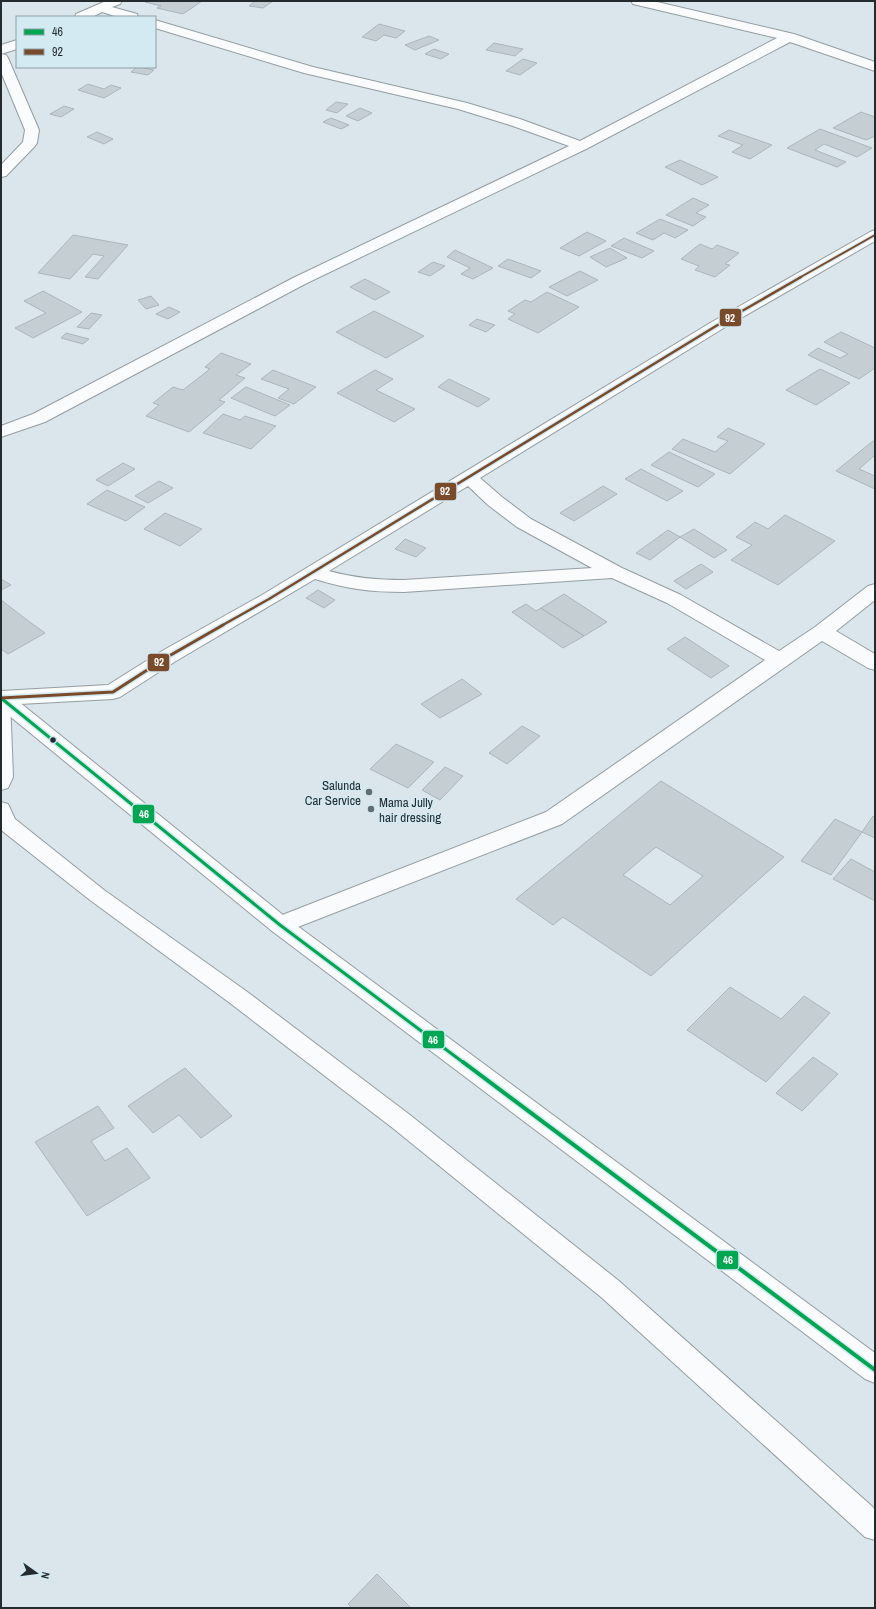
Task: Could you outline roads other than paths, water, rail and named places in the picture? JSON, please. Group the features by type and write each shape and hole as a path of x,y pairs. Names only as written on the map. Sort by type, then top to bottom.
{"main road":[{"path":"83,16 116,1"},
{"path":"637,1 789,37 875,66"},
{"path":"100,8 128,16"},
{"path":"156,24 309,70 462,106 515,122 581,146"},
{"path":"1,432 39,418 299,281 581,146 789,37"},
{"path":"1,173 30,143 32,130 13,83 6,49"},
{"path":"1,698 113,692 169,656 313,572 716,326 875,235"},
{"path":"469,477 495,501 524,523 615,572 674,599 780,660"},
{"path":"313,572 345,582 373,586 396,586 615,572"},
{"path":"280,925 554,818 822,632 875,590"},
{"path":"822,632 875,663"},
{"path":"1,698 280,925 875,1370"}],"lane":[{"path":"1,698 3,777 1,783"},
{"path":"1,809 6,823 97,896 238,997 402,1122 610,1289 875,1527"}],"place":[{"name":"Salunda Car Service","path":"369,792"},
{"name":"Mama Jully hair dressing","path":"371,809"}]}
